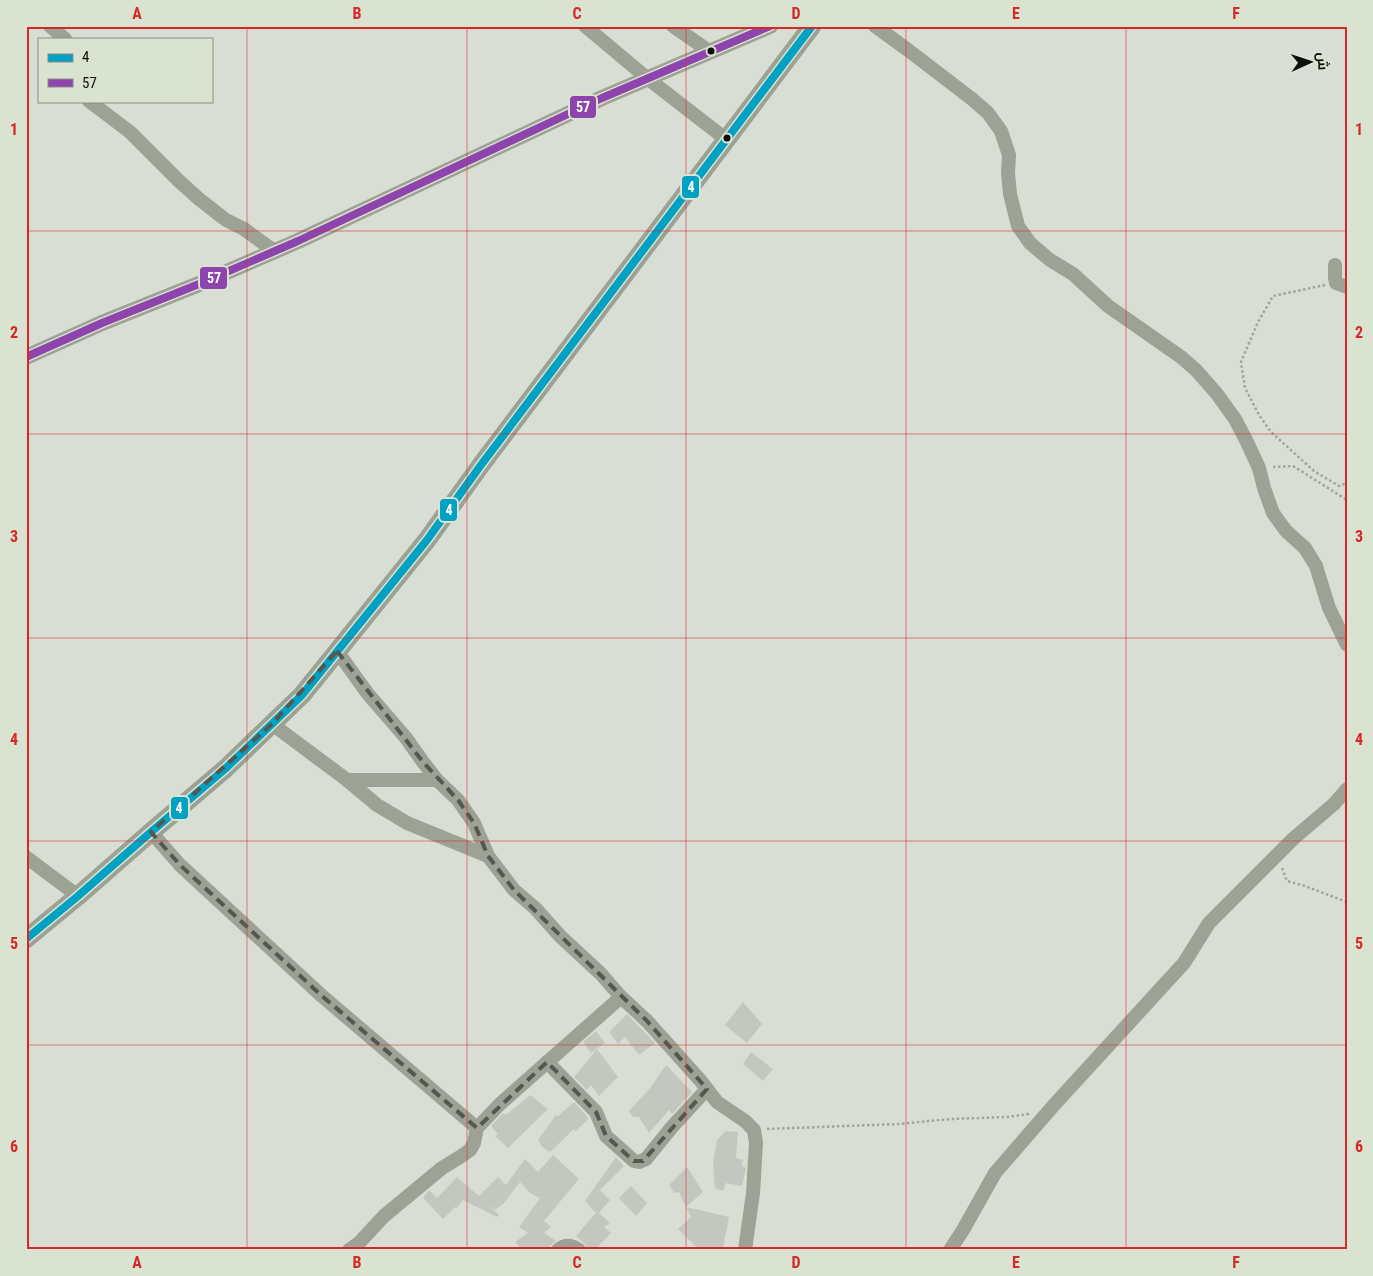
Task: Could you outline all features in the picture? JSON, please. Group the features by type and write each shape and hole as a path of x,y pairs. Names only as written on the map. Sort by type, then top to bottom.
{"main road":[{"path":"26,938 78,896 225,769 302,695 427,540 481,465 728,140 812,26"}],"street":[{"path":"50,26 64,38"},
{"path":"585,26 647,78 728,140"},
{"path":"673,26 709,51"},
{"path":"26,357 274,251 602,98 770,26"},
{"path":"874,26 908,50 988,113 1000,131 1009,155 1010,194 1018,226 1030,243 1050,260 1073,274 1108,306 1181,357 1196,370 1217,394 1235,419 1246,440 1259,468 1273,513 1286,530 1305,548 1316,566 1329,608 1347,645"},
{"path":"90,102 130,132 179,182 199,199 226,220 244,229 274,251"},
{"path":"1335,266 1334,278 1342,285"},
{"path":"338,651 368,694 406,738 437,780 458,800 474,823 488,856 514,890 536,909 560,936 647,1021 717,1102 745,1121 754,1130 756,1143 753,1193 745,1250"},
{"path":"272,724 377,805 407,823 488,856"},
{"path":"346,780 437,780"},
{"path":"950,1250 995,1173 1184,963 1209,923 1282,849 1334,804 1347,789"},
{"path":"151,832 180,865 315,989 477,1128"},
{"path":"26,858 78,896"},
{"path":"349,1250 359,1243 384,1216 435,1174 470,1150 474,1143 477,1128 500,1104 622,997"},
{"path":"547,1062 596,1112 606,1136 634,1161 639,1162 646,1159 707,1089"},
{"path":"558,1250 566,1246 579,1250"}],"path":[{"path":"1342,285 1272,296 1258,322 1241,362 1246,388 1259,415 1270,432 1314,471 1339,486 1347,483"},
{"path":"1259,468 1292,466 1347,500"},
{"path":"1282,849 1280,865 1287,881 1347,902"},
{"path":"754,1130 785,1127 898,1124 951,1119 1007,1117 1048,1112"}],"highlighted area":[{"path":"337,651 423,762 458,800 474,823 488,856 514,890 647,1021 707,1089 643,1161 634,1161 606,1136 596,1112 547,1062 477,1128 322,996 180,865 151,832 272,724"}],"building":[{"path":"743,1002 762,1024 747,1043 725,1025"},
{"path":"627,1014 655,1043 639,1055 625,1037 618,1044 609,1032"},
{"path":"596,1031 605,1043 591,1053 583,1042"},
{"path":"597,1049 618,1077 599,1096 591,1085 587,1090 574,1077"},
{"path":"751,1052 773,1069 763,1081 743,1064"},
{"path":"666,1065 692,1092 672,1114 669,1110 649,1133 639,1117 633,1117 629,1111 651,1087"},
{"path":"530,1095 548,1109 508,1148 495,1136 498,1134 491,1126 503,1113 506,1115"},
{"path":"574,1102 589,1118 576,1131 574,1129 550,1152 542,1147 538,1140 556,1115 558,1116"},
{"path":"726,1131 738,1132 736,1158 743,1160 742,1166 746,1168 742,1186 726,1183 723,1191 715,1188 713,1162 717,1140"},
{"path":"553,1155 579,1179 544,1221 551,1227 544,1233 556,1241 550,1246 549,1250 522,1250 515,1242 528,1233 519,1227 540,1198 530,1193 520,1182 503,1204 495,1210 487,1204 499,1215 497,1217 463,1200 457,1208 455,1207 443,1219 423,1198 429,1190 437,1198 457,1177 479,1196 498,1177 506,1185 525,1159 538,1172"},
{"path":"616,1157 624,1166 600,1190 610,1200 599,1213 610,1223 604,1227 611,1233 595,1250 589,1250 576,1236 596,1213 585,1201"},
{"path":"687,1167 703,1192 686,1207 679,1192 674,1193 669,1185"},
{"path":"631,1186 647,1203 636,1216 619,1198"},
{"path":"686,1207 729,1217 722,1250 696,1249 678,1229 691,1217"}],"transit line":[{"name":"57","path":"26,357 298,241 602,98 770,26"},
{"name":"4","path":"26,939 225,769 302,695 427,540 481,465 812,26"}]}
